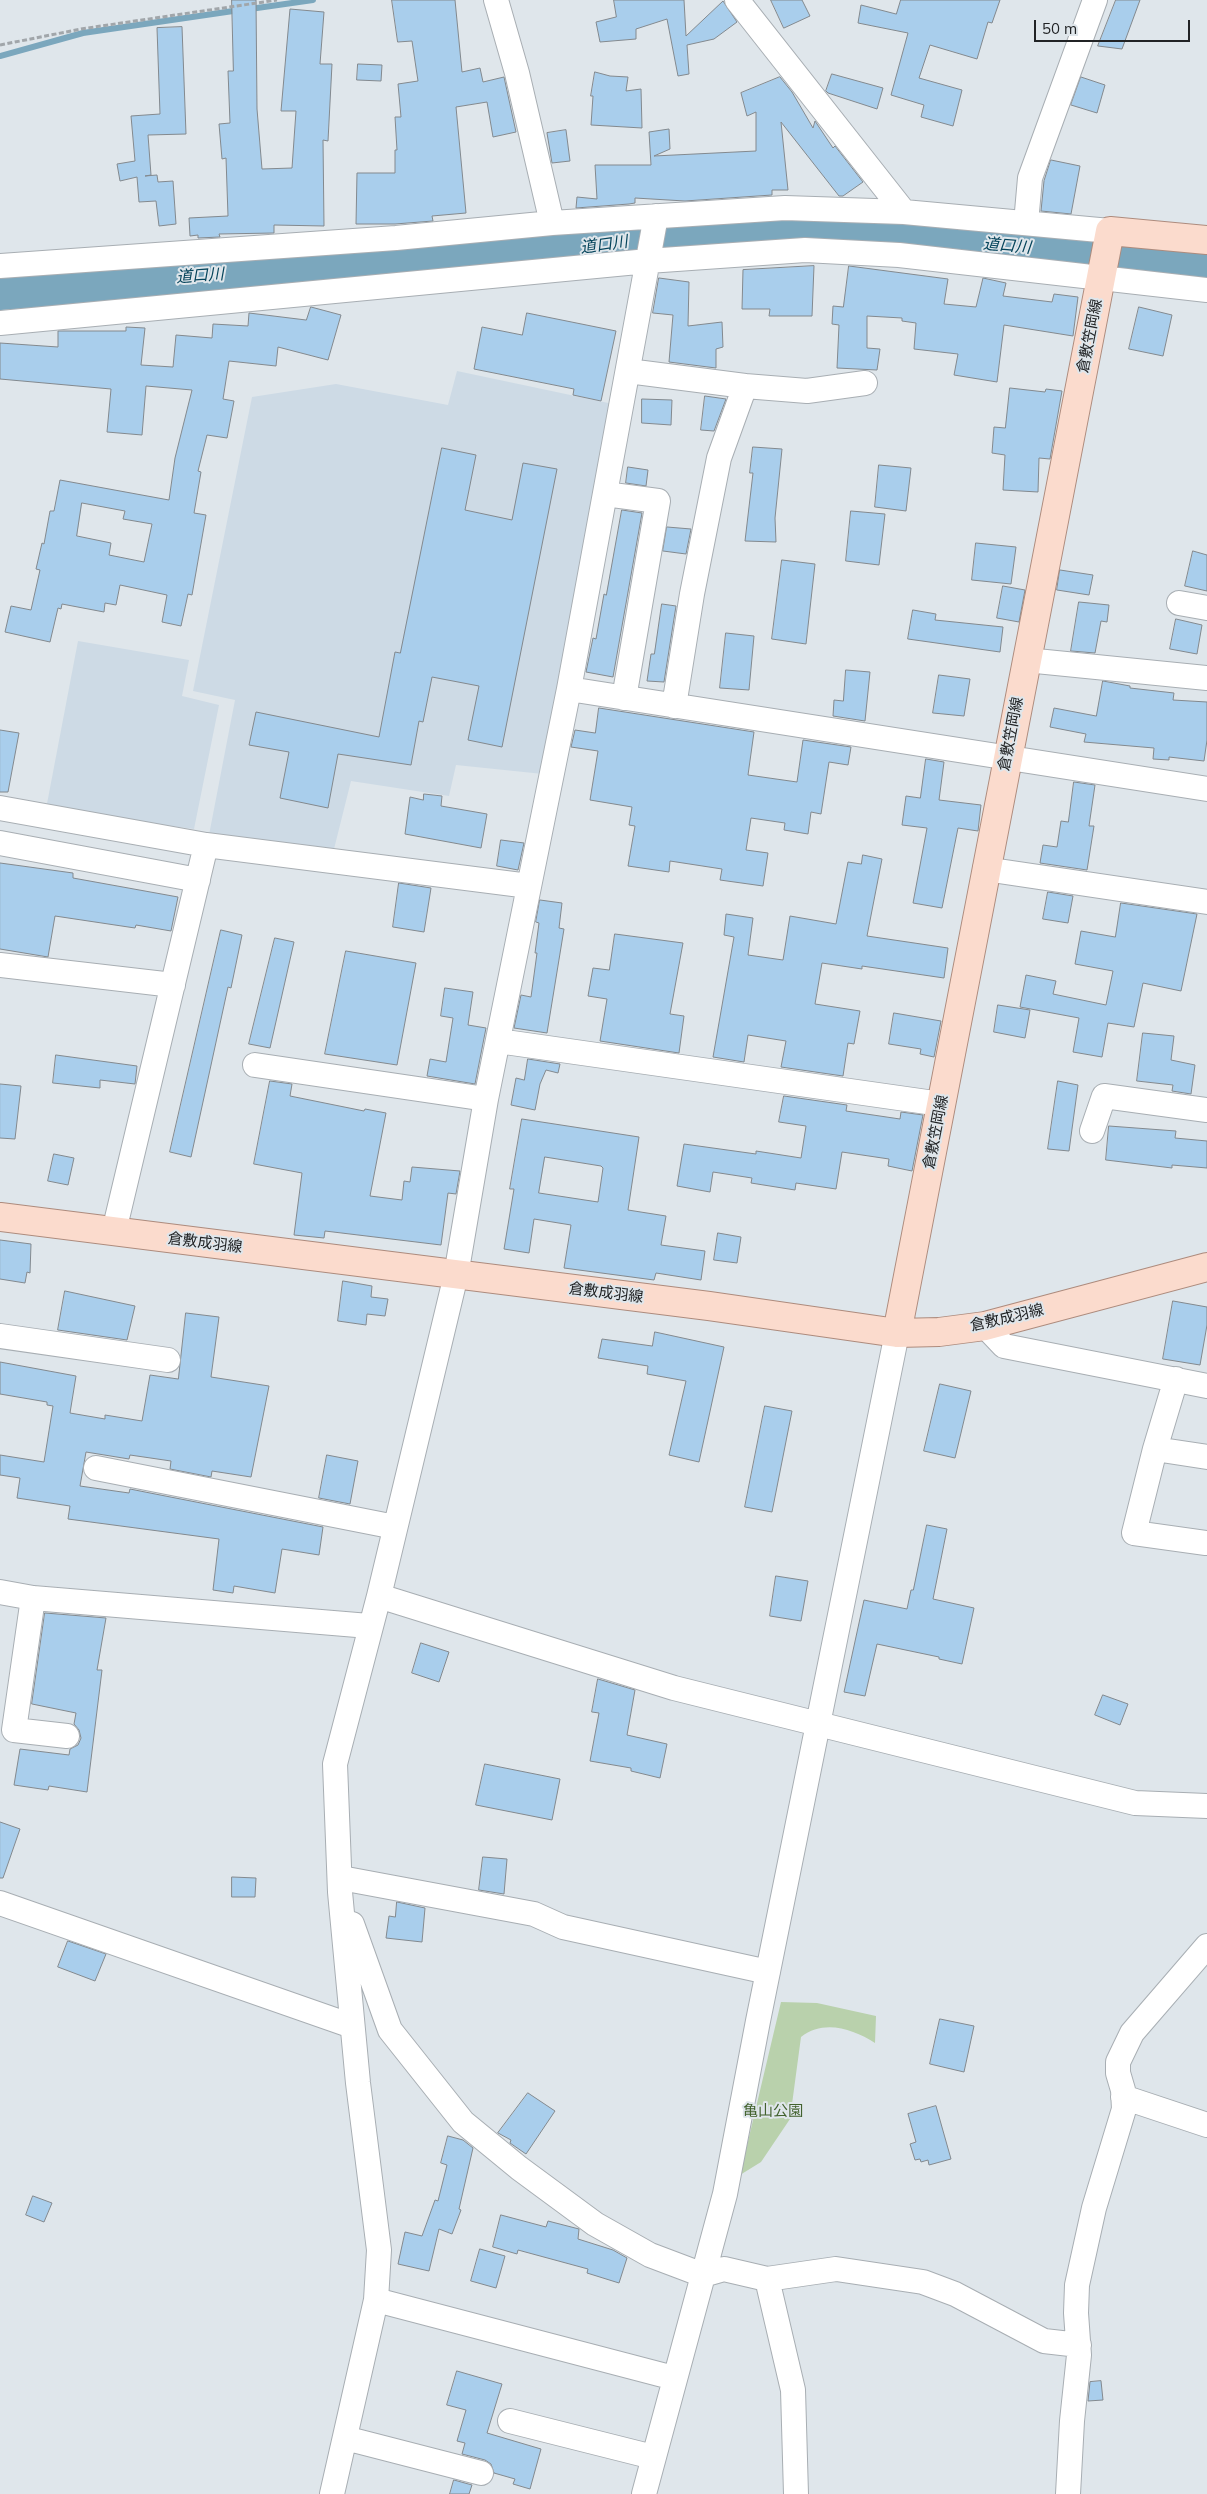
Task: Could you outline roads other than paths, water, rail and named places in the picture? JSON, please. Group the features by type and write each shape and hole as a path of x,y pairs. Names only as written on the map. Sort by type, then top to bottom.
{"main road":[{"path":"1108,236 1207,240"},
{"name":"倉敷笠岡線","path":"897,1333 1108,236"},
{"name":"倉敷成羽線","path":"0,1217 709,1306 897,1333 939,1332 985,1326 1207,1268"}],"street":[{"path":"496,0 517,73 552,223"},
{"path":"737,0 904,212"},
{"path":"1026,222 1030,178 1095,0"},
{"path":"0,266 396,238 552,223 785,208 904,212 1026,222 1108,236"},
{"path":"332,2494 376,2300 379,2250 352,2026 340,1885 335,1764 379,1596 456,1274 486,1099 569,689 656,217"},
{"path":"0,324 648,260 805,250 899,255 1102,273 1207,290"},
{"path":"628,370 745,386 807,390 865,383"},
{"path":"674,706 692,594 719,458 745,386"},
{"path":"605,494 658,502 624,698"},
{"path":"1179,603 1207,608"},
{"path":"1026,660 1207,678"},
{"path":"569,689 1207,788"},
{"path":"0,808 206,846 529,886"},
{"path":"0,843 198,880"},
{"path":"114,1231 206,846"},
{"path":"986,869 1207,902"},
{"path":"0,964 172,985"},
{"path":"498,1041 942,1104"},
{"path":"255,1065 402,1085 486,1099"},
{"path":"1092,1131 1104,1096 1207,1110"},
{"path":"985,1326 1004,1346 1207,1386"},
{"path":"644,2494 725,2194 897,1333"},
{"path":"0,1336 168,1360"},
{"path":"1176,1379 1155,1449 1134,1533 1206,1543"},
{"path":"1155,1449 1207,1457"},
{"path":"96,1468 395,1527"},
{"path":"0,1592 33,1598 370,1626"},
{"path":"379,1596 674,1688 1135,1803 1207,1806"},
{"path":"33,1598 14,1730 68,1736"},
{"path":"340,1885 534,1914 563,1927 768,1972"},
{"path":"340,1885 390,2030 463,2122 519,2168 595,2224 650,2255 703,2275 724,2268 768,2279 836,2269 923,2282 955,2294 1044,2340 1079,2345"},
{"path":"0,1903 352,2026"},
{"path":"1068,2494 1079,2345 1076,2314 1077,2285 1094,2208 1124,2109 1118,2062 1132,2033 1207,1946"},
{"path":"1123,2097 1207,2125"},
{"path":"768,2279 793,2390 796,2494"},
{"path":"376,2300 674,2378"},
{"path":"510,2421 653,2457"},
{"path":"345,2438 481,2473"}],"waterway":[{"path":"250,9 313,0"},
{"path":"0,56 83,33 240,10"},
{"path":"917,239 919,224"},
{"name":"道口川","path":"0,291 588,248 713,230 917,239 1076,251 1207,269"}],"park label":[{"name":"亀山公園","path":"773,2111"}]}
